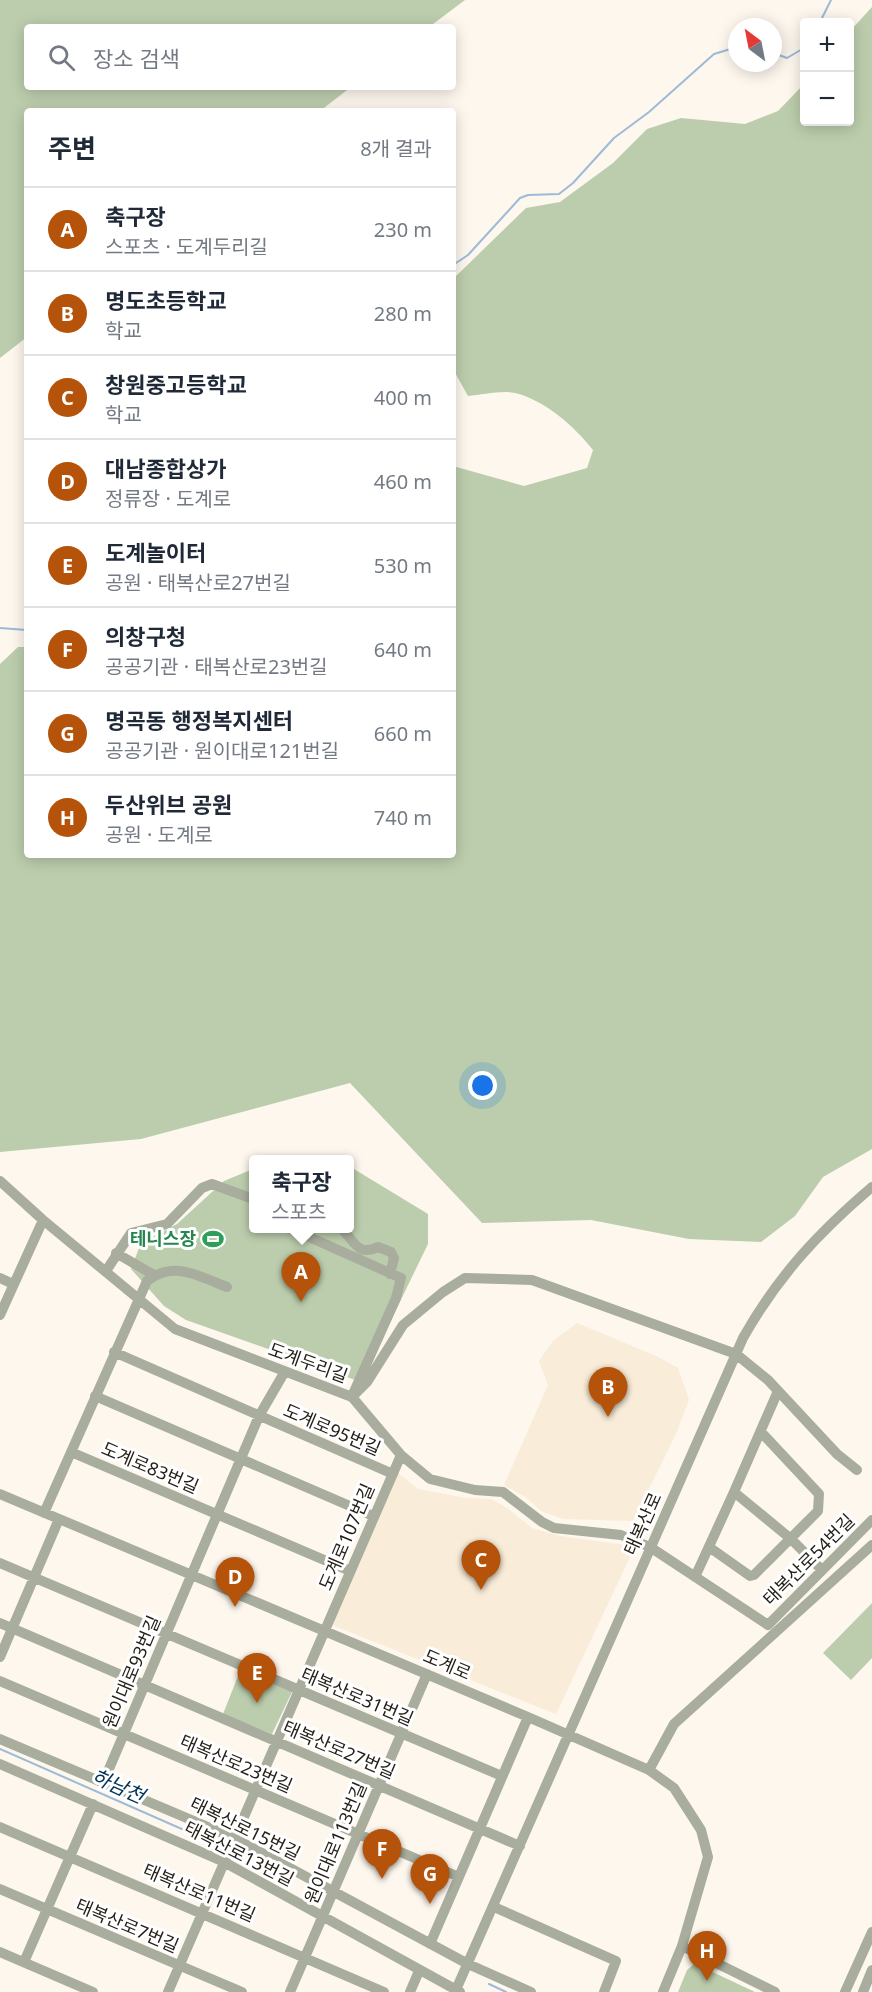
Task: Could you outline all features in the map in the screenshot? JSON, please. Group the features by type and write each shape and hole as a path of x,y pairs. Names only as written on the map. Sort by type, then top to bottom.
{"street":[{"name":"도계두리길","path":"0,1181 43,1220 175,1329 284,1373 352,1397 401,1455 429,1479 475,1490 503,1492 542,1522 554,1528 621,1535 650,1547"},
{"path":"106,1271 116,1252 131,1233 167,1224 202,1188 212,1184 249,1198"},
{"name":"태복산로","path":"457,1990 736,1354 765,1298 794,1260 834,1219 872,1187"},
{"path":"0,1315 43,1220"},
{"path":"300,1233 401,1278 396,1298 352,1397"},
{"path":"345,1233 359,1249 369,1251 378,1247 391,1252 394,1258 390,1274"},
{"path":"116,1252 154,1275"},
{"path":"44,1513 147,1281 154,1275 178,1268 226,1287"},
{"path":"0,1278 13,1284"},
{"path":"352,1397 367,1383 403,1324 465,1278 532,1280 736,1354 778,1391 837,1454 857,1470"},
{"path":"114,1352 259,1416"},
{"name":"도계로95번길","path":"192,1575 259,1416 284,1373"},
{"path":"695,1577 778,1391"},
{"path":"95,1396 373,1516"},
{"name":"도계로95번길","path":"259,1416 393,1474"},
{"path":"709,1547 750,1576 754,1575 818,1511 819,1494 760,1432"},
{"name":"도계로83번길","path":"71,1452 217,1515"},
{"name":"도계로107번길","path":"168,1992 401,1455"},
{"path":"734,1492 791,1539 822,1570"},
{"name":"도계로","path":"0,1494 568,1734 649,1770 674,1788 689,1808 701,1830 708,1857 682,1946 663,1992"},
{"path":"217,1515 350,1571"},
{"path":"0,1657 59,1519"},
{"name":"태복산로54번길","path":"650,1547 768,1625 872,1520"},
{"path":"649,1770 675,1724 872,1545"},
{"name":"태복산로31번길","path":"0,1563 502,1776"},
{"name":"원이대로93번길","path":"103,1783 192,1575"},
{"name":"태복산로27번길","path":"0,1623 520,1846"},
{"name":"원이대로113번길","path":"290,1992 427,1674"},
{"name":"태복산로23번길","path":"0,1681 459,1877"},
{"path":"430,1944 528,1717"},
{"name":"태복산로15번길","path":"0,1739 234,1838 467,1965 531,1992"},
{"name":"태복산로13번길","path":"0,1764 224,1862 457,1990"},
{"path":"24,1962 93,1804"},
{"name":"태복산로11번길","path":"0,1827 384,1992"},
{"name":"태복산로7번길","path":"0,1889 242,1992"},
{"path":"494,1906 616,1961 604,1992"},
{"path":"845,1992 872,1932"},
{"path":"682,1946 775,1992"},
{"path":"0,1952 93,1992"},
{"path":"863,1992 872,1970"},
{"path":"410,1992 419,1971"}],"shaded area":[{"path":"577,1323 656,1356 678,1368 689,1400 676,1434 633,1521 563,1519 541,1511 527,1498 504,1485 548,1385 539,1361 553,1341"},
{"path":"397,1472 418,1489 466,1498 491,1499 507,1508 532,1528 560,1536 626,1545 631,1555 556,1714 332,1625"}],"green space":[{"path":"0,0 465,0 433,24 24,24 24,90 347,90 324,108 24,108 24,339 0,358"},
{"path":"872,7 872,1149 823,1177 795,1216 761,1242 689,1239 591,1220 482,1223 350,1083 141,1139 0,1152 0,664 18,647 24,647 24,858 456,858 456,467 524,486 587,468 593,450 577,432 548,408 526,397 504,392 468,396 456,374 456,276 526,208 560,202 613,163 647,129 681,118 745,124 778,111 800,88 800,126 854,126 854,27"},
{"path":"354,1169 428,1214 428,1244 361,1382 186,1320 164,1306 131,1269 141,1243 177,1224 224,1181 249,1171 249,1233 354,1233"},
{"path":"872,1603 872,1658 851,1680 823,1653"},
{"path":"240,1671 292,1692 272,1734 223,1714"},
{"path":"694,1964 755,1992 678,1992 687,1970"}],"waterway":[{"path":"822,18 831,0"},
{"path":"456,263 468,255 520,198 528,195 559,194 573,183 614,138 649,112 714,54 728,50"},
{"path":"782,56 787,58 800,50"},
{"name":"하남천","path":"0,628 24,630"},
{"name":"하남천","path":"0,1749 225,1848"},
{"name":"하남천","path":"489,1984 506,1992"}],"place":[{"name":"테니스장","path":"213,1239"},
{"name":"축구장","path":"301,1302"},
{"name":"명도초등학교","path":"608,1417"},
{"name":"창원중고등학교","path":"481,1590"},
{"name":"대남종합상가","path":"235,1607"},
{"name":"도계놀이터","path":"257,1703"},
{"name":"의창구청","path":"382,1879"},
{"name":"명곡동 행정복지센터","path":"430,1904"},
{"name":"두산위브 공원","path":"707,1981"}]}
